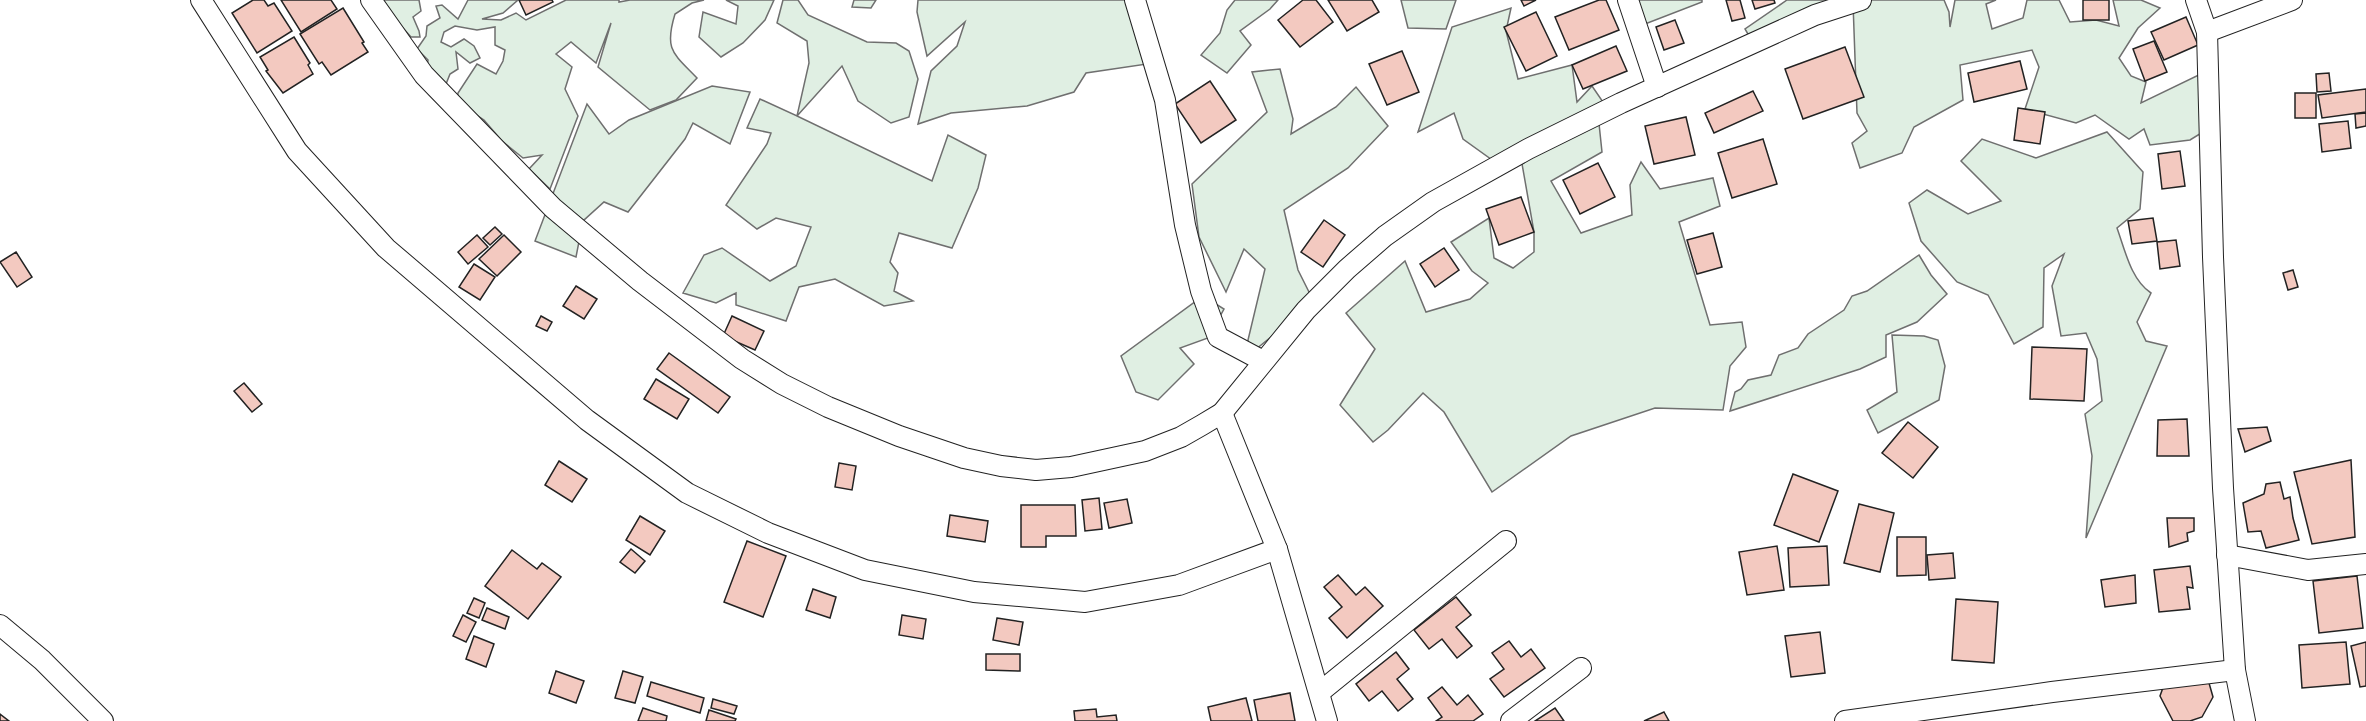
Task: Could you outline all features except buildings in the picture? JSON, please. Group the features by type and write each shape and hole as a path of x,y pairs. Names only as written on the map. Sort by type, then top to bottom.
{"street":[{"path":"201,0 297,151 386,248 587,420 687,493 768,533 864,570 985,593 1085,602 1179,585 1277,549"},
{"path":"371,0 424,75 553,208 640,281 742,359 782,384 828,407 899,436 964,458 1036,470 1071,467 1145,451 1181,437 1222,413 1306,310 1385,236 1433,202 1528,149 1657,87 1815,15 1861,0"},
{"path":"1135,0 1165,100 1185,225 1201,291 1218,337 1263,361"},
{"path":"1628,0 1657,87"},
{"path":"2196,0 2207,32 2213,257 2228,555 2235,670 2245,721"},
{"path":"2207,32 2292,0"},
{"path":"1222,413 1277,549 1327,721"},
{"path":"1320,692 1506,542"},
{"path":"2228,555 2308,570 2366,564"},
{"path":"0,626 42,660 103,721"},
{"path":"1510,721 1581,668"},
{"path":"1845,721 2041,693 2235,670"}],"green space":[{"path":"383,0 419,0 421,11 413,17 420,37 411,37 394,18"},
{"path":"468,0 518,0 503,13 482,19 501,20 516,13 526,20 566,0 619,0 619,2 704,0 692,3 675,14 670,36 673,50 697,78 676,100 650,110 598,67 611,23 596,63 571,42 556,54 572,67 565,89 578,116 550,189 529,169 542,155 523,158 502,141 484,120 457,102 458,93 477,64 496,74 503,61 505,50 495,45 495,27 477,30 455,26 444,32 441,42 451,47 464,39 474,46 480,58 470,63 456,52 458,69 450,74 446,84 425,86 428,60 417,49 426,36 427,26 440,18 436,6 442,5 458,19"},
{"path":"726,0 774,0 765,20 743,43 721,57 699,37 703,12 736,24 738,6"},
{"path":"783,0 798,0 808,15 867,42 896,43 909,51 918,79 909,117 891,123 858,101 842,66 797,116 809,63 807,41 777,23"},
{"path":"854,0 876,0 871,8 852,7"},
{"path":"918,0 1128,0 1154,63 1086,73 1074,92 1027,106 951,113 918,124 931,71 957,46 965,22 927,56 917,12"},
{"path":"1235,0 1278,0 1270,9 1240,31 1251,45 1227,73 1201,55 1220,33 1227,10"},
{"path":"1401,0 1456,0 1446,29 1408,28"},
{"path":"1638,0 1702,0 1702,2 1645,24"},
{"path":"1787,0 1852,0 1756,48 1745,29"},
{"path":"1861,0 1944,0 1949,12 1950,27 1955,0 1996,0 1986,4 1992,29 2023,18 2027,0 2059,0 2070,22 2096,20 2119,26 2113,0 2141,0 2160,8 2138,28 2119,58 2131,76 2146,82 2141,103 2209,70 2203,132 2190,140 2150,145 2144,129 2129,139 2095,115 2076,123 2025,109 2039,67 2032,50 1960,65 1963,100 1914,127 1902,153 1860,168 1852,143 1867,131 1857,113 1853,3"},
{"path":"1511,8 1506,31 1518,79 1572,65 1577,102 1592,86 1603,102 1598,114 1602,152 1551,181 1581,233 1632,215 1630,185 1641,162 1660,189 1713,178 1720,206 1679,222 1710,325 1742,322 1746,347 1730,366 1723,410 1655,408 1571,436 1492,492 1444,412 1423,393 1388,430 1373,442 1340,405 1375,349 1346,313 1405,261 1426,312 1470,299 1488,283 1472,271 1451,242 1489,218 1494,258 1513,268 1534,252 1534,232 1521,158 1495,162 1463,139 1454,113 1418,132 1452,27"},
{"path":"1280,69 1293,119 1291,134 1336,107 1356,87 1388,126 1348,168 1284,210 1298,270 1314,302 1250,354 1248,340 1265,269 1244,249 1226,292 1199,237 1192,184 1267,112 1252,72"},
{"path":"712,86 750,92 730,144 693,123 685,139 628,212 604,202 583,221 576,257 535,241 587,104 609,134 629,120"},
{"path":"760,99 932,181 948,135 986,155 978,188 952,248 899,233 890,262 898,273 894,291 913,301 884,306 835,279 799,287 786,321 736,305 736,293 716,303 683,293 704,255 722,248 770,281 796,266 811,227 776,218 757,229 726,205 767,144 771,133 747,128"},
{"path":"2107,132 2143,172 2140,209 2117,228 2134,273 2151,293 2137,322 2146,341 2167,346 2086,538 2092,456 2085,414 2102,401 2097,359 2086,333 2061,336 2052,286 2064,254 2044,268 2043,327 2014,344 1988,295 1957,282 1921,241 1909,203 1927,190 1968,214 2001,201 1961,161 1982,139 2036,158"},
{"path":"1919,255 1931,275 1947,294 1917,322 1886,335 1886,357 1860,369 1730,411 1735,392 1741,389 1748,380 1771,375 1779,355 1798,348 1808,334 1844,310 1852,296 1867,291"},
{"path":"1203,296 1224,309 1208,338 1180,348 1194,364 1158,400 1136,392 1121,356"},
{"path":"1892,335 1924,336 1938,340 1945,366 1939,400 1878,433 1867,410 1897,392"}]}
